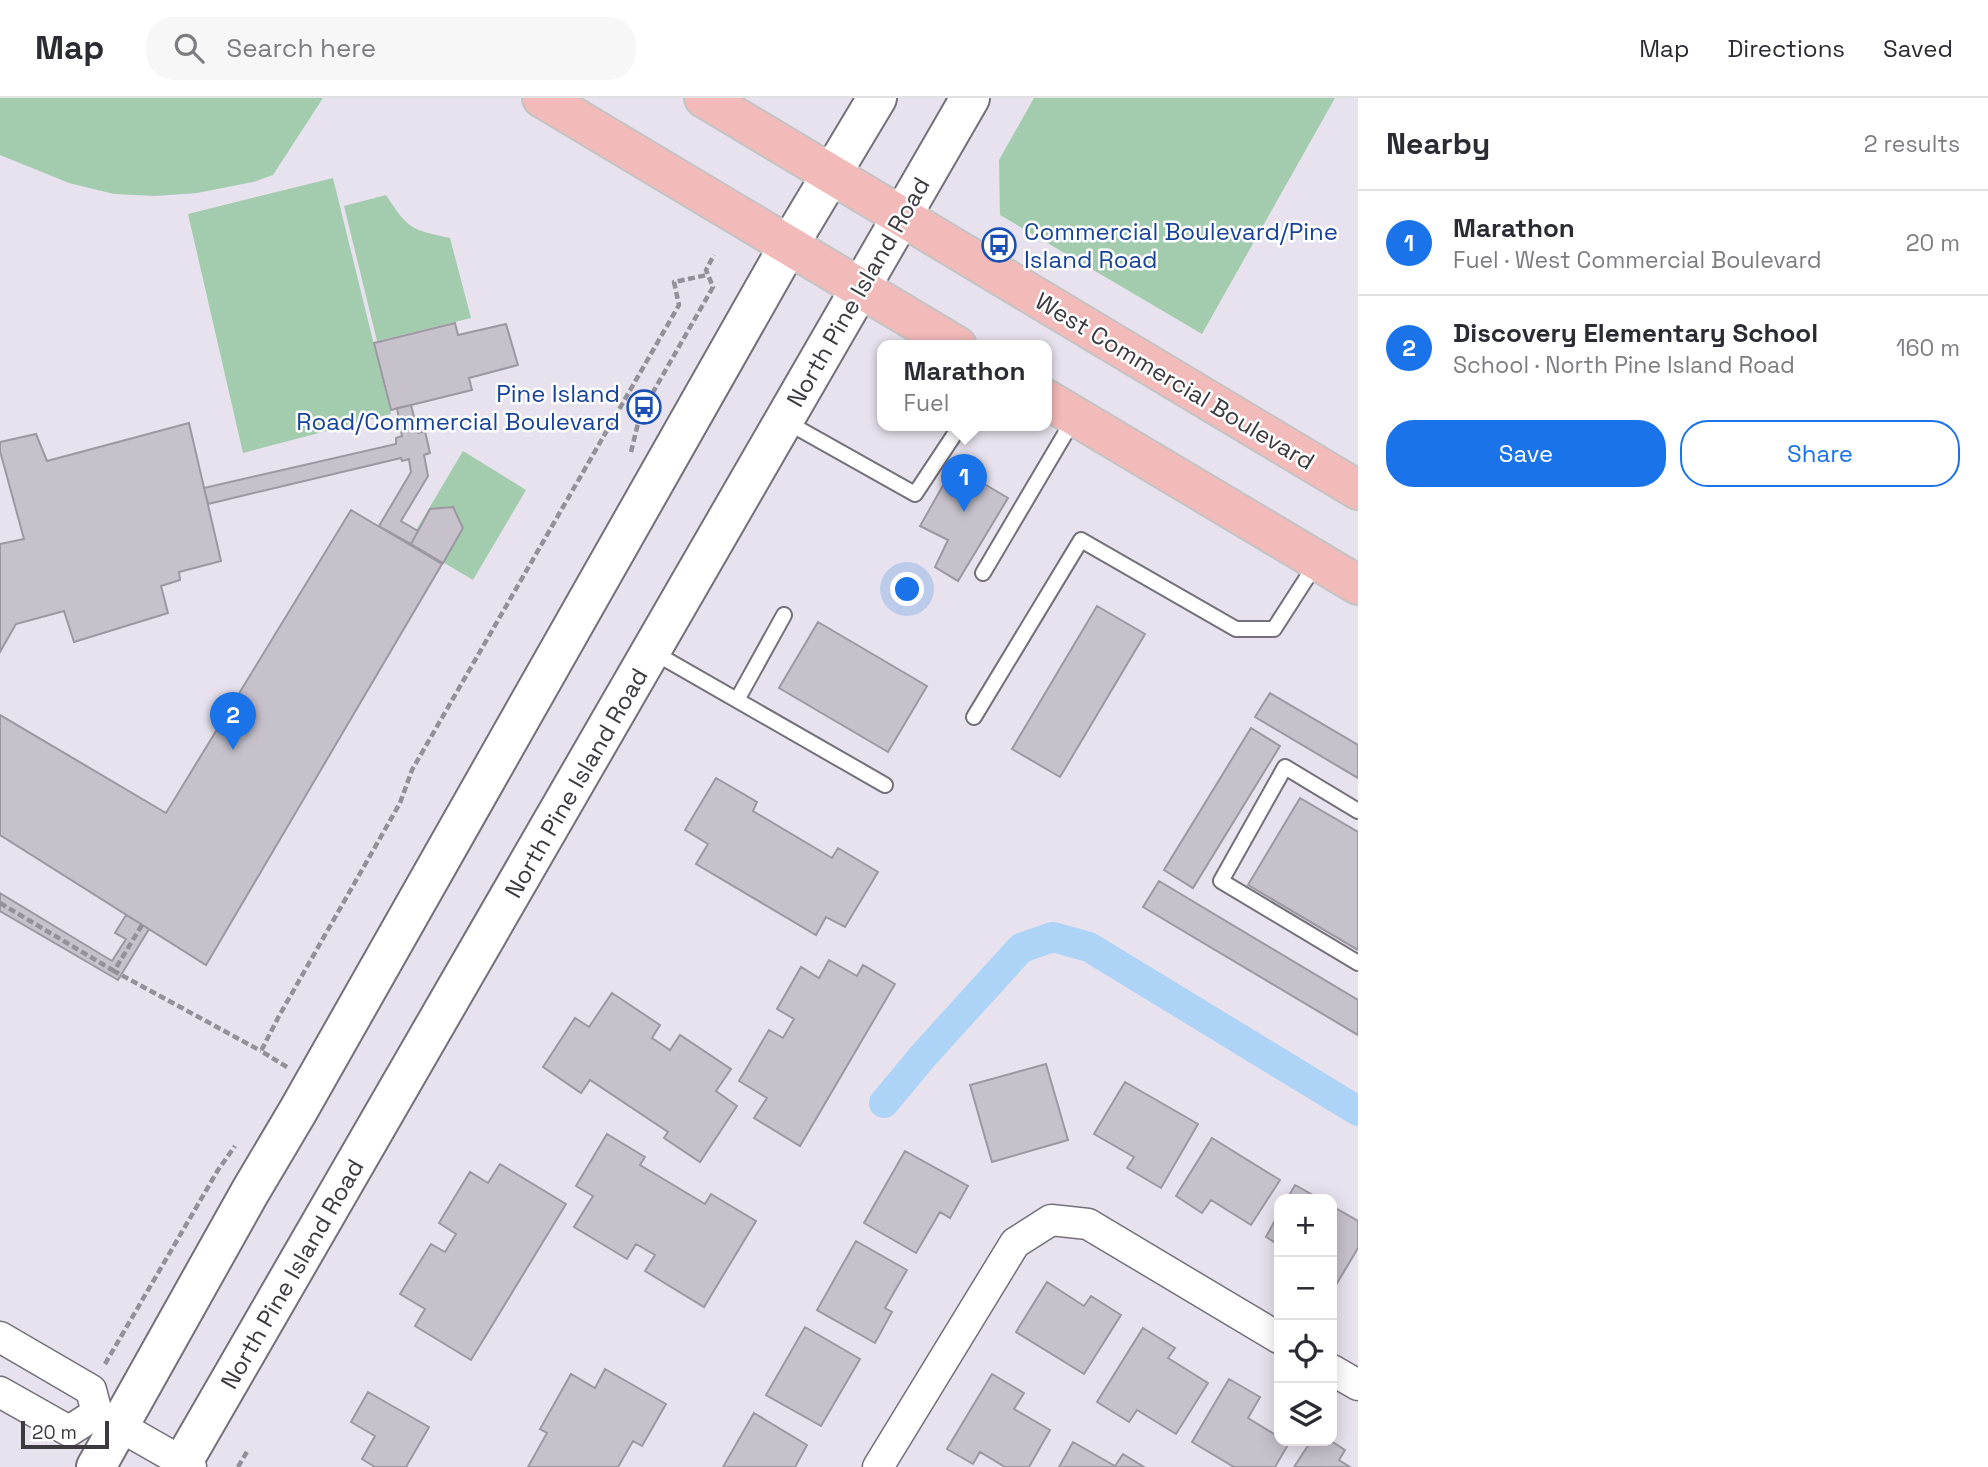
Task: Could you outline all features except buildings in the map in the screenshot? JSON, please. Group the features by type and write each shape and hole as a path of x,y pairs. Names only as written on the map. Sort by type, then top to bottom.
{"highway":[{"path":"542,98 947,340"},
{"name":"West Commercial Boulevard","path":"704,98 1358,490"},
{"path":"1061,407 1358,585"}],"main road":[{"path":"96,1467 102,1410 250,1192 789,245 877,98"},
{"name":"North Pine Island Road","path":"185,1465 970,98"}],"street":[{"path":"878,1467 1015,1243 1051,1220 1088,1224 1274,1335"},
{"path":"0,1337 185,1465"},
{"path":"1337,1373 1358,1385"},
{"path":"0,1392 69,1431 102,1410"}],"lane":[{"path":"1052,426 1061,407"},
{"path":"784,420 915,494 957,431"},
{"path":"983,573 1050,431"},
{"path":"974,717 1081,540 1236,629 1274,629 1317,561"},
{"path":"737,700 784,615"},
{"path":"652,652 885,785"},
{"path":"1358,811 1285,767 1221,881 1358,963"}],"path":[{"path":"631,454 640,415 713,287 706,270 714,255"},
{"path":"261,1051 400,803 412,770 679,304 674,282 707,275"},
{"path":"0,903 114,971 291,1070"},
{"path":"114,971 142,925"},
{"path":"102,1410 218,1170 242,1136"},
{"path":"238,1467 248,1450"}],"green space":[{"path":"0,98 323,98 273,175 253,182 197,193 155,196 114,194 69,183 0,155"},
{"path":"1034,98 1335,98 1202,334 1000,215 999,160"},
{"path":"333,178 391,414 243,453 188,214"},
{"path":"386,195 406,222 418,230 450,238 471,318 377,341 344,206"},
{"path":"463,451 526,490 473,580 409,542"}],"waterway":[{"path":"884,1103 1021,948 1053,937 1089,947 1358,1111"}],"place":[{"name":"Commercial Boulevard/Pine Island Road","path":"999,245"},
{"name":"Pine Island Road/Commercial Boulevard","path":"644,407"},
{"name":"Marathon","path":"964,512"},
{"name":"Discovery Elementary School","path":"233,750"}]}
